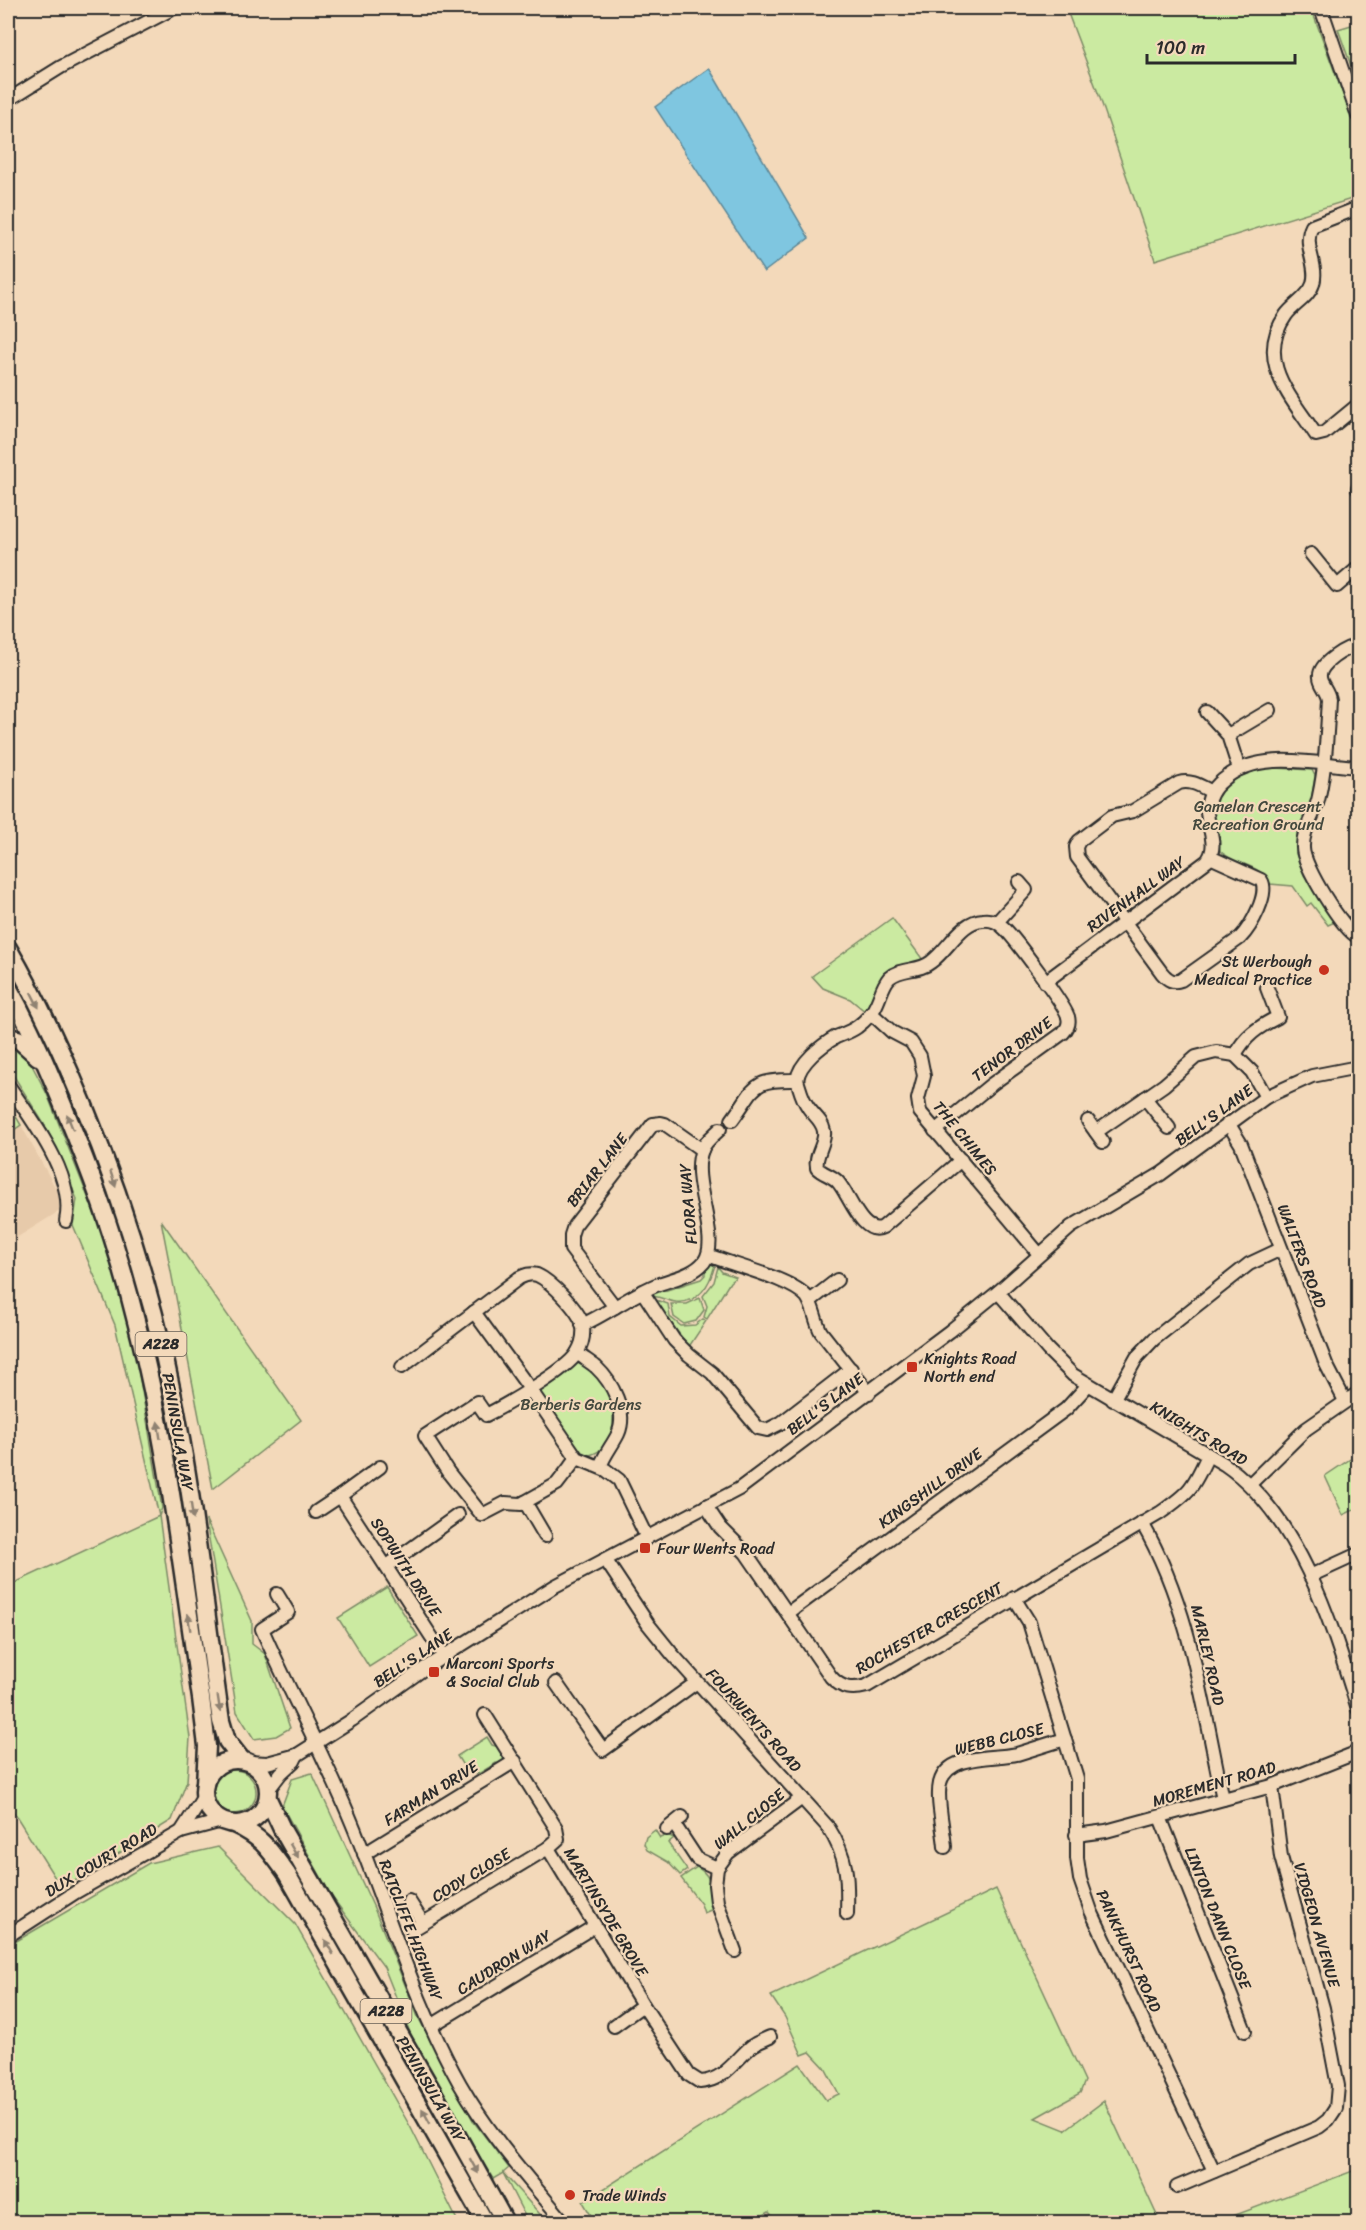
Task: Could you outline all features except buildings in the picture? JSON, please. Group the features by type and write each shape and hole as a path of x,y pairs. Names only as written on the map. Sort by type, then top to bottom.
{"main road":[{"name":"PENINSULA WAY","path":"8,948 59,1047 110,1170 137,1249 155,1314 184,1456 221,1721 227,1741 245,1761"},
{"name":"PENINSULA WAY","path":"8,987 47,1066 91,1173 118,1254 136,1322 155,1403 206,1732 205,1791"},
{"path":"16,1002 15,1019 8,1036 18,1039 47,1066"},
{"path":"245,1761 264,1775 268,1794 260,1814 252,1820 228,1823 212,1813 205,1791 213,1770 220,1764 245,1761"},
{"name":"PENINSULA WAY","path":"268,1794 283,1831 438,2101 505,2223"},
{"name":"PENINSULA WAY","path":"228,1823 253,1833 265,1843 287,1874 485,2223"}],"street":[{"path":"8,100 61,67 174,8"},
{"path":"1321,8 1359,116"},
{"path":"1359,208 1312,226 1307,240 1314,271 1313,286 1280,324 1273,352 1279,377 1316,435 1324,433 1359,405"},
{"path":"1311,554 1337,586 1359,568"},
{"path":"1359,646 1347,649 1320,669 1320,680 1329,699 1323,765 1318,802 1304,834 1302,845 1304,859 1311,873 1347,928 1359,937"},
{"path":"1228,735 1270,710"},
{"path":"1207,712 1228,735 1239,769"},
{"path":"1210,857 1263,882 1263,895 1248,928 1240,938 1181,980 1171,981 1162,973 1077,857 1076,847 1079,841 1112,816 1133,811 1184,781 1212,792 1225,778 1239,769 1265,761 1359,767"},
{"name":"RIVENHALL WAY","path":"1045,982 1193,873 1210,857 1213,844 1207,810 1212,792"},
{"path":"961,1160 880,1229 871,1228 852,1206 838,1182 822,1173 818,1168 817,1160 824,1132 819,1119 803,1099 797,1080 802,1066 832,1040 858,1026 872,1013 883,987 891,976 928,965 944,952 960,930 970,923 981,920 997,922 1026,890 1019,882"},
{"name":"TENOR DRIVE","path":"935,1131 992,1084 1065,1031 1069,1023 1067,1013 1045,982 1009,933 997,922"},
{"path":"1234,1055 1245,1038 1253,1031 1278,1017 1267,988"},
{"name":"THE CHIMES","path":"872,1013 892,1032 910,1042 917,1050 924,1076 918,1108 1039,1254"},
{"path":"1088,1121 1100,1137 1197,1057 1216,1052 1234,1055 1252,1072 1266,1097"},
{"name":"BELL'S LANE","path":"245,1761 270,1762 297,1755 531,1600 739,1489 869,1393 998,1292 1071,1227 1161,1174 1266,1097 1312,1076 1359,1067"},
{"path":"732,1120 751,1090 759,1084 770,1080 797,1080"},
{"path":"8,1085 40,1131 55,1162 68,1198 69,1211 66,1221"},
{"path":"1145,1098 1168,1128"},
{"name":"WALTERS ROAD","path":"1228,1123 1241,1144 1326,1364 1345,1401"},
{"name":"BRIAR LANE","path":"615,1307 571,1249 571,1235 574,1226 653,1124 665,1124 702,1150"},
{"path":"702,1150 720,1129"},
{"name":"FLORA WAY","path":"582,1324 642,1291 696,1269 708,1256 709,1241 699,1176 702,1150"},
{"path":"1113,1400 1137,1357 1154,1339 1249,1264 1281,1248"},
{"path":"708,1256 798,1289 810,1301 821,1332 869,1393"},
{"path":"402,1367 519,1278 533,1274 543,1279 566,1300 582,1324 582,1338 577,1353 530,1389 486,1415 477,1402 425,1436 448,1472 482,1515 505,1503 521,1504 557,1484 577,1458"},
{"path":"810,1301 837,1280"},
{"path":"642,1291 674,1340 712,1373 759,1428 767,1430 781,1423 851,1369"},
{"name":"KNIGHTS ROAD","path":"998,1292 1061,1364 1088,1385 1208,1455 1250,1484 1279,1520 1310,1576 1338,1643 1359,1708"},
{"path":"474,1312 577,1458 600,1467 619,1480 647,1538"},
{"path":"577,1353 597,1368 611,1386 618,1402 620,1422 618,1434 600,1467"},
{"name":"KINGSHILL DRIVE","path":"788,1612 1066,1409 1088,1385"},
{"path":"1250,1484 1306,1429 1359,1393"},
{"name":"ROCHESTER CRESCENT","path":"706,1506 720,1527 746,1553 831,1677 842,1687 855,1688 867,1686 1184,1497 1197,1480 1208,1455"},
{"path":"316,1512 380,1467"},
{"name":"SOPWITH DRIVE","path":"340,1496 444,1656"},
{"path":"525,1502 545,1536"},
{"path":"387,1566 458,1515"},
{"name":"MARLEY ROAD","path":"1142,1523 1163,1564 1181,1612 1223,1800"},
{"path":"1310,1576 1359,1554"},
{"name":"FOURWENTS ROAD","path":"605,1559 654,1631 828,1827 842,1851 848,1876 847,1914"},
{"name":"RATCLIFFE HIGHWAY","path":"278,1594 288,1612 262,1629 337,1788 431,2026 456,2077 475,2108 511,2158 564,2223"},
{"name":"PANKHURST ROAD","path":"1014,1598 1029,1622 1065,1738 1078,1789 1076,1835 1080,1879 1090,1911 1214,2171"},
{"path":"556,1683 603,1750 697,1682"},
{"name":"MARTINSYDE GROVE","path":"485,1715 559,1834 555,1843 548,1848 678,2061 692,2078 700,2082 709,2081 723,2073 751,2047 770,2037"},
{"name":"WEBB CLOSE","path":"945,1847 940,1787 943,1776 948,1771 966,1761 1015,1754 1065,1738"},
{"name":"MOREMENT ROAD","path":"1076,1835 1091,1834 1160,1817 1272,1786 1359,1752"},
{"name":"BELL'S LANE","path":"268,1794 280,1773 294,1761 297,1755"},
{"name":"FARMAN DRIVE","path":"364,1854 515,1761"},
{"name":"VIDGEON AVENUE","path":"1177,2187 1319,2127 1332,2114 1339,2095 1323,2008 1281,1857 1272,1786"},
{"name":"DUX COURT ROAD","path":"180,1832 205,1791"},
{"name":"WALL CLOSE","path":"735,1951 717,1902 715,1885 717,1868 728,1853 802,1798"},
{"name":"LINTON DANN CLOSE","path":"1160,1817 1245,2031"},
{"name":"DUX COURT ROAD","path":"8,1936 76,1892 180,1832 228,1823"},
{"name":"WALL CLOSE","path":"674,1824 697,1858 717,1868"},
{"name":"CODY CLOSE","path":"409,1901 417,1927 548,1848"},
{"name":"CAUDRON WAY","path":"431,2026 595,1926"},
{"path":"614,2026 643,2005"}],"shaded area":[{"path":"21,1125 66,1207 8,1243 8,1134"}],"green space":[{"path":"1066,8 1311,8 1358,135 1358,197 1155,260 1100,98"},
{"path":"1358,23 1358,85 1338,29"},
{"name":"Gamelan Crescent Recreation Ground","path":"1275,768 1312,770 1315,776 1311,801 1297,831 1296,854 1304,875 1335,922 1328,925 1311,903 1307,906 1293,886 1270,884 1261,872 1220,851 1214,809 1220,791 1236,778 1256,771"},
{"path":"892,918 926,964 912,963 893,969 880,982 866,1012 850,999 823,988 812,976"},
{"path":"13,1045 25,1052 47,1094 111,1255 134,1344 162,1508 159,1516 115,1325 73,1225 77,1199 46,1127 8,1067 8,1046"},
{"path":"8,1103 21,1125 8,1134"},
{"path":"161,1220 301,1420 213,1489"},
{"path":"710,1264 715,1265 707,1286 691,1300 676,1302 652,1296 658,1289 664,1291 701,1279"},
{"path":"718,1267 722,1272 736,1277 730,1282 707,1319 704,1317 707,1306 703,1296 714,1282"},
{"path":"700,1298 704,1310 696,1321 684,1324 674,1317 671,1304 687,1304"},
{"path":"653,1299 668,1304 670,1317 681,1326 695,1325 703,1319 706,1321 690,1345 690,1350 688,1350 687,1344"},
{"name":"Berberis Gardens","path":"576,1362 591,1369 602,1381 616,1410 613,1413 615,1427 610,1439 598,1452 586,1455 580,1455 538,1390"},
{"path":"1358,1454 1358,1508 1343,1515 1325,1476"},
{"path":"159,1516 190,1738 187,1781 172,1820 62,1889 8,1803 8,1586"},
{"path":"206,1520 252,1621 252,1644 265,1654 290,1728 276,1736 254,1739 237,1712"},
{"path":"387,1587 418,1636 369,1667 338,1618"},
{"path":"487,1737 492,1745 499,1747 504,1760 480,1773 471,1775 457,1756"},
{"path":"234,1770 250,1776 256,1792 250,1808 234,1814 218,1808 212,1792 218,1776"},
{"path":"312,1773 374,1908 418,2017 474,2122 509,2168 493,2179 419,2055 384,1967 332,1897 282,1806 292,1779"},
{"path":"655,1830 660,1838 667,1835 674,1838 668,1843 687,1870 680,1875 668,1862 647,1850 644,1844 646,1837"},
{"path":"218,1847 295,1924 411,2128 458,2222 8,2222 8,1946 149,1863"},
{"path":"697,1867 707,1876 710,1885 713,1909 704,1913 701,1904 681,1878"},
{"path":"996,1889 1085,2081 1080,2093 1035,2118 1065,2130 1104,2101 1160,2222 777,2222 769,2212 752,2222 595,2222 583,2202 800,2064 826,2100 839,2094 825,2068 810,2052 802,2055 785,2017 771,1996"},
{"path":"1358,2169 1358,2222 1217,2222"},
{"path":"503,2173 547,2222 528,2222"}],"water":[{"path":"709,68 809,238 764,272 655,107"}],"place":[{"name":"St Werbough Medical Practice","path":"1324,970"},
{"name":"Knights Road North end","path":"912,1367"},
{"name":"Four Wents Road","path":"645,1548"},
{"name":"Marconi Sports & Social Club","path":"434,1672"},
{"name":"Trade Winds","path":"570,2195"}]}
